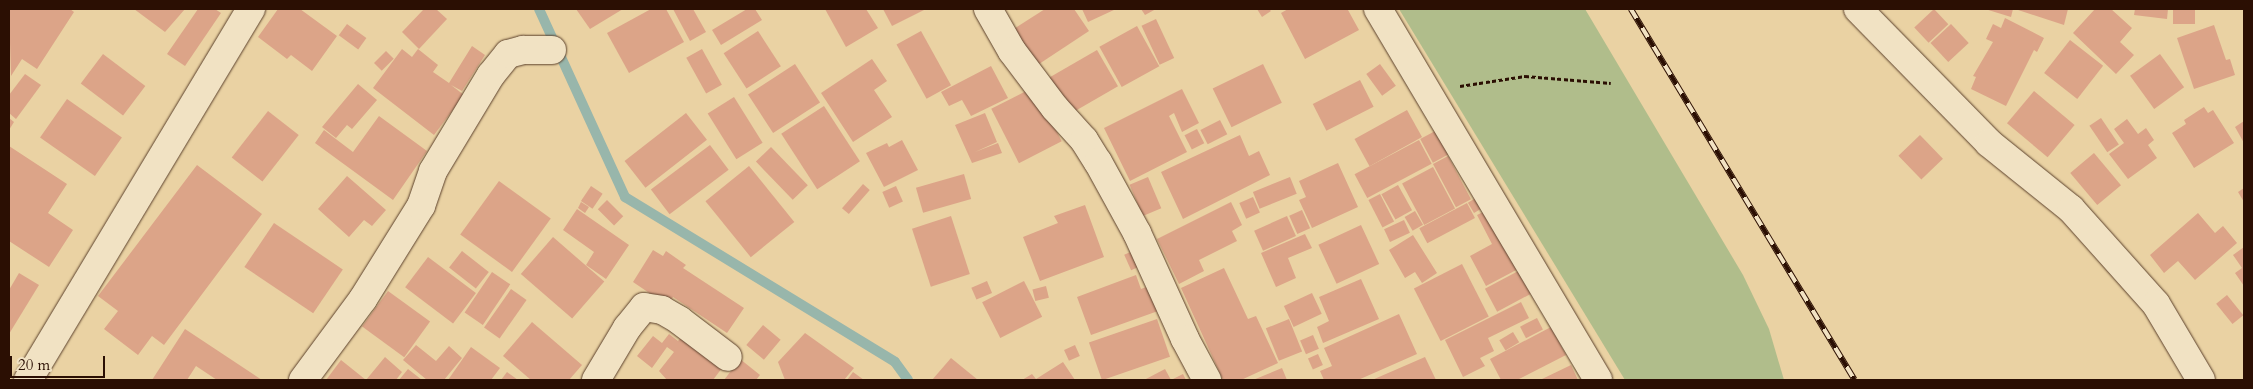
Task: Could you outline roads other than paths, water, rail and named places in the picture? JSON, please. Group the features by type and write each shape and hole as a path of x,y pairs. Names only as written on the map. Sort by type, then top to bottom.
{"street":[{"path":"28,380 251,9"},
{"path":"988,9 1012,51 1055,108 1084,140 1098,162 1137,233 1185,339 1208,380"},
{"path":"1378,9 1598,380"},
{"path":"1858,9 1989,143 2071,209 2156,304 2201,380"},
{"path":"303,380 363,299 421,206 433,171 490,76 508,54 523,50 552,50"},
{"path":"596,380 627,328 644,307 662,310 679,320 728,358"}],"waterway":[{"path":"539,9 625,197 895,362 908,380"}],"railway":[{"path":"1631,9 1855,380"}]}
